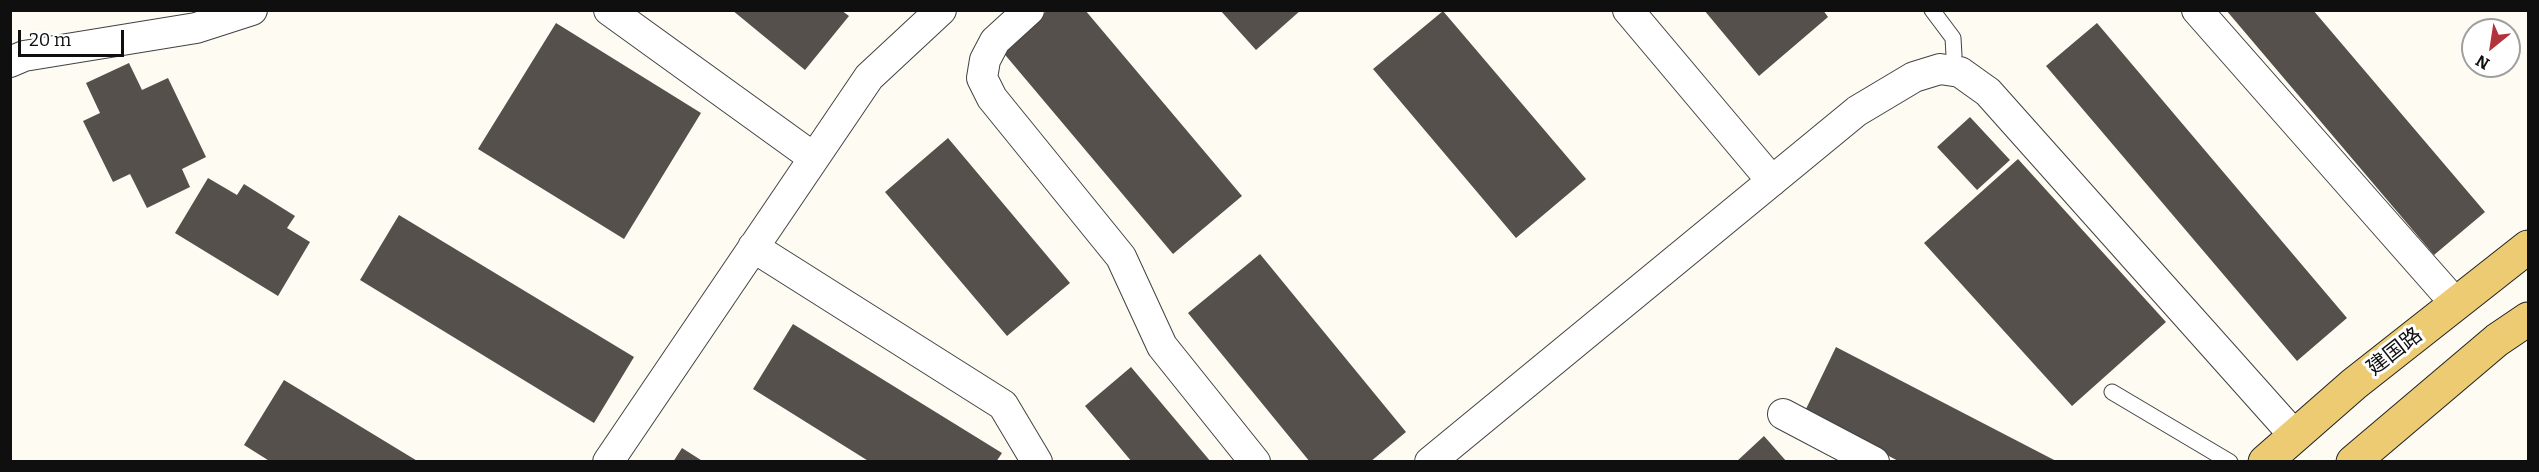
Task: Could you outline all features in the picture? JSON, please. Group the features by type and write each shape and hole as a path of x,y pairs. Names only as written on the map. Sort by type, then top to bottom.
{"main road":[{"name":"建国路","path":"2265,462 2354,384 2529,247"},
{"path":"2353,462 2497,340 2529,319"}],"street":[{"path":"10,62 24,56 196,28 252,10"},
{"path":"609,10 814,158"},
{"path":"608,462 869,77 941,10"},
{"path":"1029,10 994,41 985,60 982,78 992,98 1121,257 1162,346 1255,462"},
{"path":"1628,10 1772,181"},
{"path":"2197,10 2456,304"},
{"path":"1430,462 1857,111 1914,77 1940,69 1960,72 1988,92 2295,436"},
{"path":"753,248 1003,405 1037,462"},
{"path":"1783,414 1874,462"}],"lane":[{"path":"1932,10 1953,38 1954,55 1950,70"},
{"path":"2112,392 2230,462"}],"building":[{"path":"732,10 841,10 849,16 805,70"},
{"path":"1048,10 1085,10 1242,196 1173,254 1001,50"},
{"path":"1220,10 1301,10 1256,50"},
{"path":"1704,10 1823,10 1828,17 1759,76"},
{"path":"2226,10 2313,10 2485,212 2434,255"},
{"path":"1443,11 1586,179 1516,238 1373,69"},
{"path":"556,23 701,113 624,239 478,149"},
{"path":"2097,23 2347,318 2297,361 2046,66"},
{"path":"129,63 142,90 168,78 206,157 182,169 190,187 147,208 130,174 113,182 83,121 100,113 86,83"},
{"path":"1970,117 2010,160 1977,190 1937,147"},
{"path":"948,138 1070,283 1007,336 885,192"},
{"path":"2018,159 2166,322 2072,406 1924,243"},
{"path":"208,178 237,195 244,184 295,216 287,228 310,242 278,296 175,233"},
{"path":"399,215 634,357 594,423 360,280"},
{"path":"1260,254 1406,432 1370,462 1310,462 1188,313"},
{"path":"793,324 1002,453 996,462 870,462 753,389"},
{"path":"1836,347 2058,462 1900,462 1805,411"},
{"path":"1131,367 1211,462 1132,462 1085,406"},
{"path":"284,380 419,462 271,462 244,445"},
{"path":"1764,436 1787,462 1736,462"},
{"path":"682,448 704,462 673,462"}]}
